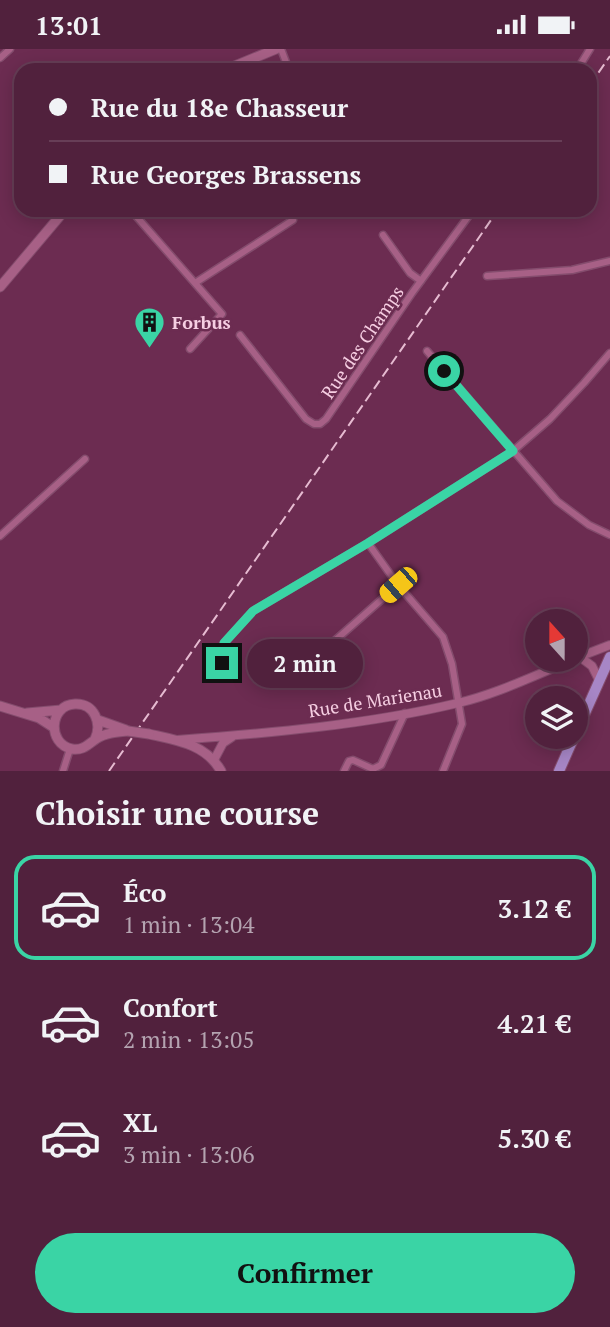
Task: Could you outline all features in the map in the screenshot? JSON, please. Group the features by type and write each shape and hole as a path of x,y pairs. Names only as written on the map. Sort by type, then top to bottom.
{"main road":[{"path":"243,63 279,49"},
{"path":"0,287 59,217"},
{"path":"588,705 609,661"},
{"path":"53,727 61,710 67,706 82,705 94,713 98,720 95,739"},
{"path":"0,706 47,722 53,727 58,741 70,749 84,748 95,739 128,731"},
{"path":"25,713 61,710"},
{"path":"98,720 128,731 196,747 214,759 221,771"},
{"path":"559,771 569,749"}],"street":[{"path":"0,58 9,49"},
{"path":"137,217 222,314 190,349"},
{"name":"Rue des Champs","path":"240,335 306,419 320,424 467,217"},
{"path":"195,283 293,219"},
{"name":"Rue des Champs","path":"383,235 410,273 421,281"},
{"path":"488,276 572,270 609,264"},
{"path":"427,351 556,501 589,525 610,535"},
{"path":"222,663 224,643 253,611 368,543 513,451 550,419 610,353"},
{"path":"0,536 85,459"},
{"path":"368,543 398,585 443,637 452,664 462,724 443,771"},
{"path":"314,659 398,585"},
{"name":"Rue de Marienau","path":"588,653 610,645"},
{"path":"588,664 592,666 599,680"},
{"name":"Rue de Marienau","path":"174,740 235,735 405,713 460,702 543,672"},
{"path":"344,771 349,761 353,760 373,769 381,765 405,713"},
{"path":"214,759 223,743 235,735"},
{"path":"63,771 70,749"}],"railway":[{"path":"597,75 610,56"},
{"path":"109,771 493,217"}],"place":[{"name":"Forbus","path":"149,349"}],"route":[{"path":"222,663 224,643 253,611 368,543 513,451 444,371"}]}
